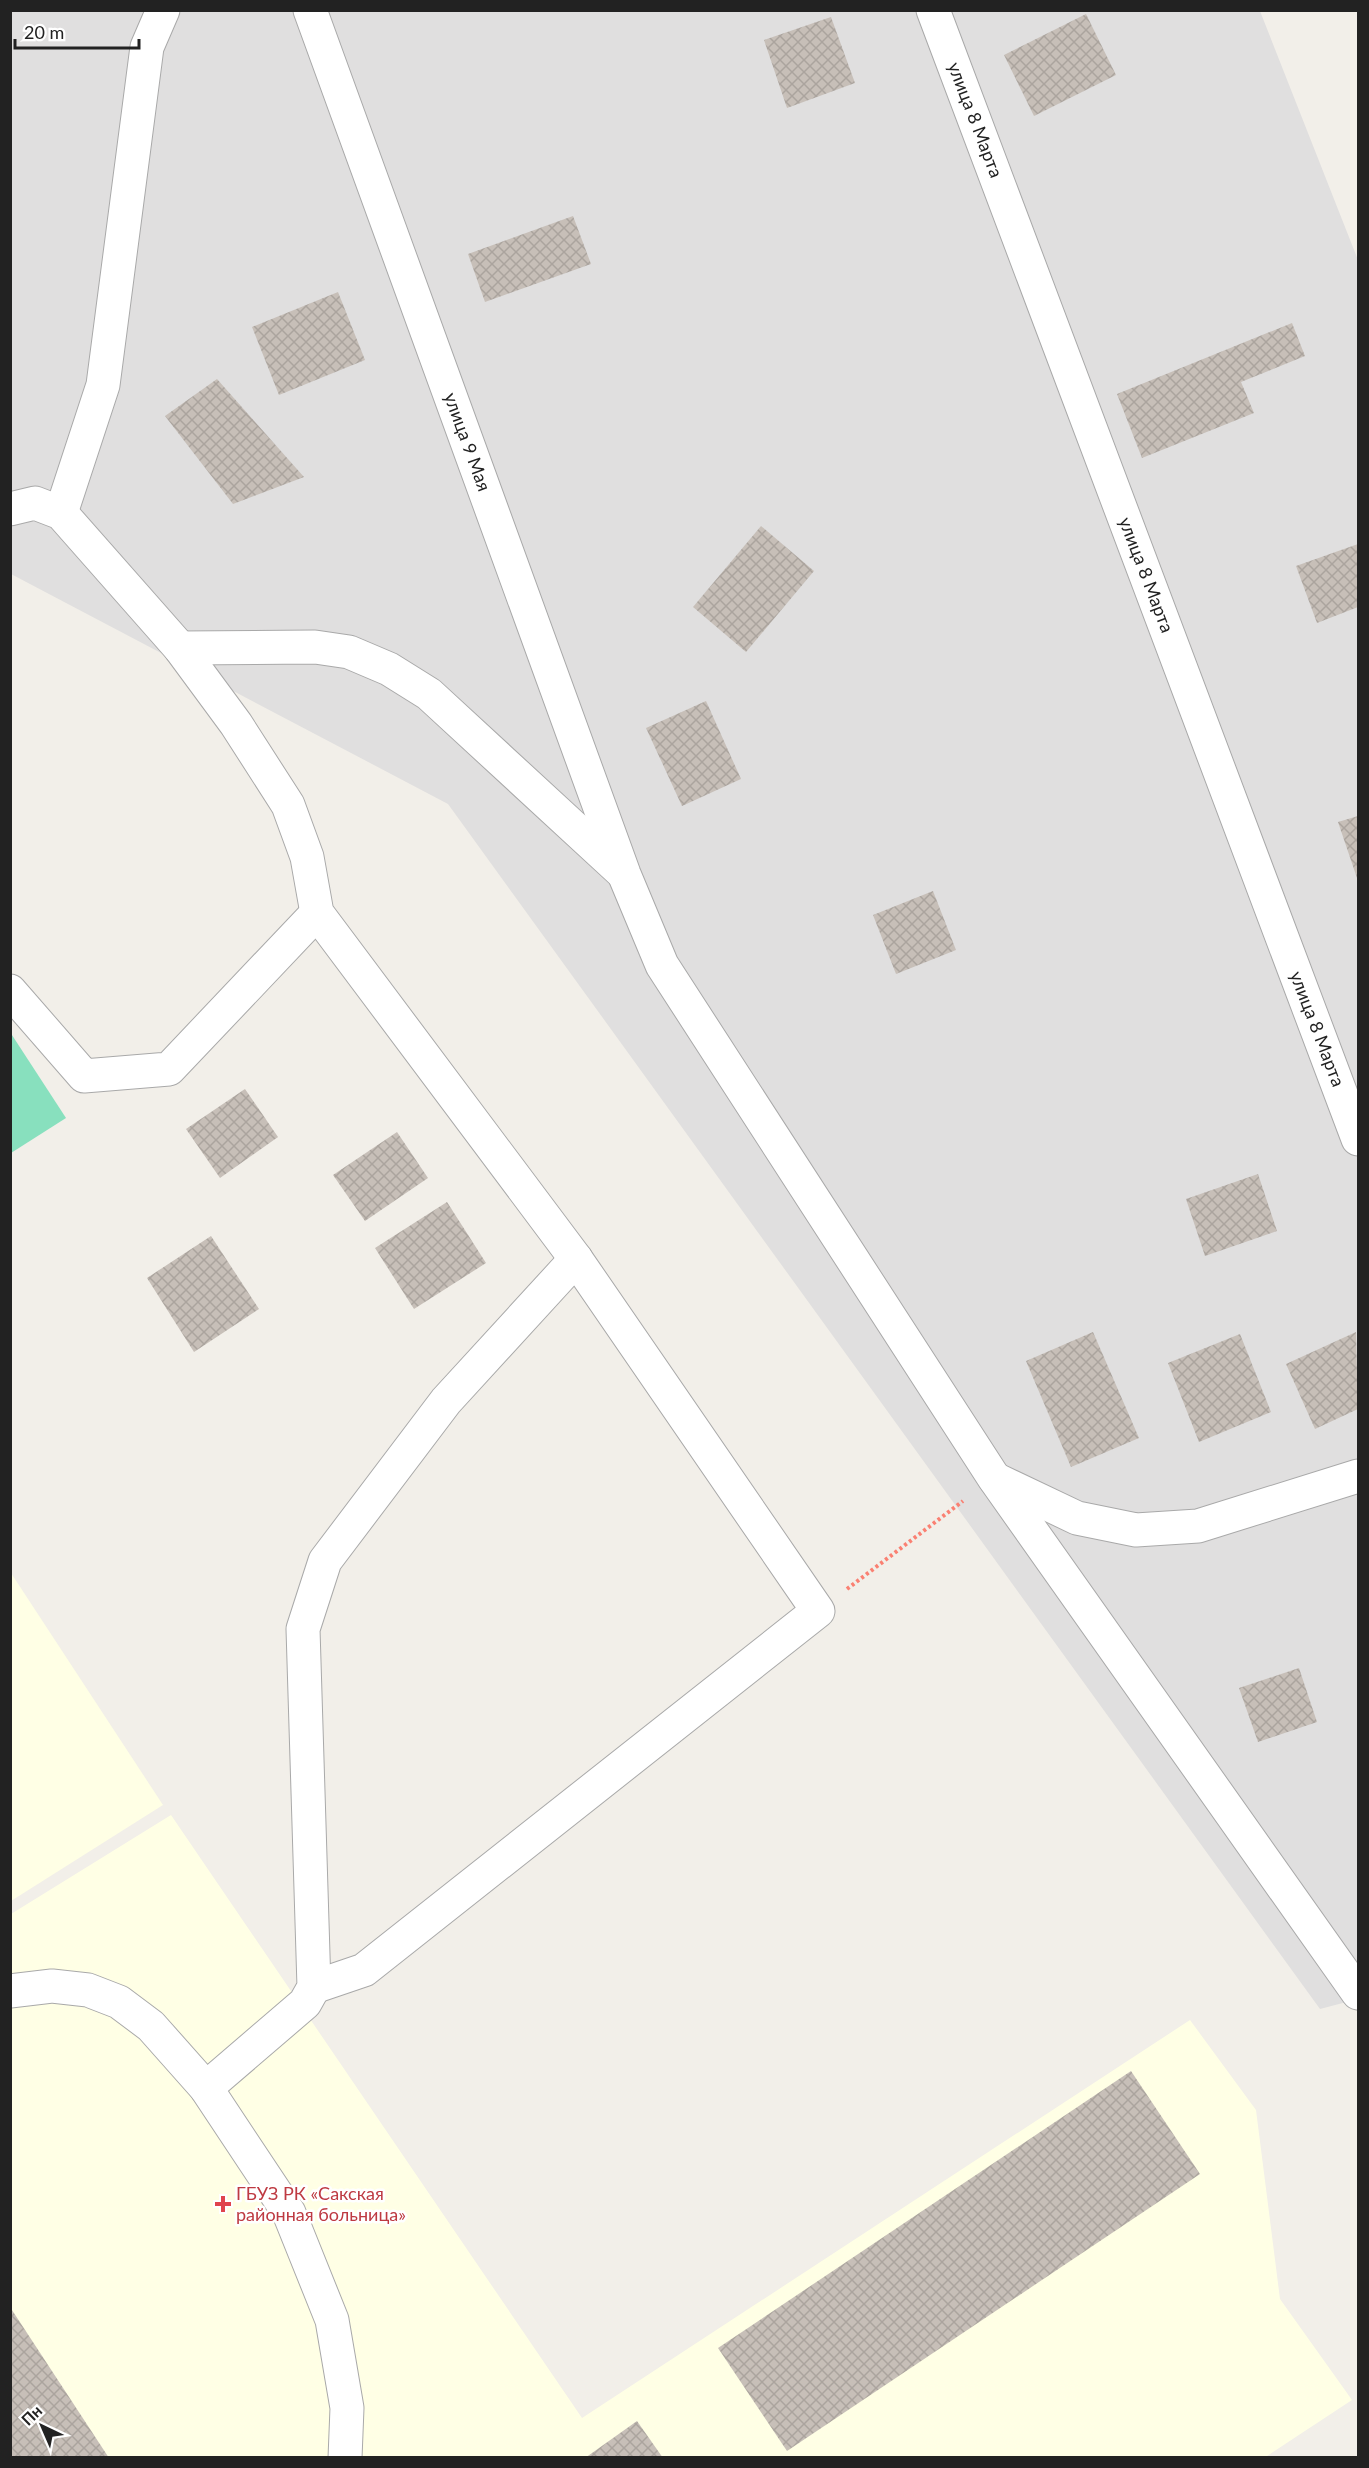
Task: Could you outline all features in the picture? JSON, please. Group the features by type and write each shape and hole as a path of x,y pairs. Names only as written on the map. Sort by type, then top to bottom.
{"street":[{"path":"61,513 103,385 147,47 163,10"},
{"name":"улица 9 Мая","path":"310,10 624,874 662,965 994,1478 1359,1993"},
{"name":"улица 8 Марта","path":"933,10 1359,1139"},
{"path":"10,509 35,503 61,513 180,648 236,724 288,806 307,857 317,913 576,1258 818,1611 364,1970 314,1987"},
{"path":"180,648 315,647 349,652 389,669 429,694 624,874"},
{"path":"10,991 84,1076 169,1069 317,913"},
{"path":"206,2088 305,2003 314,1987 303,1629 325,1561 446,1401 576,1258"},
{"path":"994,1478 1077,1518 1136,1530 1198,1526 1359,1476"},
{"path":"10,1991 52,1986 88,1990 119,2002 151,2026 206,2088 289,2212 332,2320 347,2408 345,2457"}],"path":[{"path":"818,1611 994,1478"}],"shaded area":[{"path":"10,11 1260,11 1358,260 1358,1999 1320,2009 448,804 11,574"},
{"path":"11,1573 163,1805 10,1901"},
{"name":"ГБУЗ РК «Сакская районная больница»","path":"171,1815 582,2418 1190,2020 1256,2110 1280,2299 1352,2400 1264,2458 11,2458 11,1914"}],"green space":[{"path":"10,1032 66,1118 11,1153 10,1153"}],"building":[{"path":"1086,14 1116,75 1034,116 1004,55"},
{"path":"831,17 855,83 787,108 764,40"},
{"path":"573,216 591,264 485,302 468,254"},
{"path":"338,292 365,360 279,395 252,327"},
{"path":"1292,323 1305,356 1241,382 1254,413 1142,458 1117,394"},
{"path":"217,379 304,477 233,504 165,416"},
{"path":"761,526 814,571 746,652 693,607"},
{"path":"1358,544 1358,607 1317,623 1296,566"},
{"path":"706,701 741,779 682,806 646,728"},
{"path":"1358,816 1358,881 1338,822"},
{"path":"933,891 956,950 896,974 873,915"},
{"path":"245,1089 278,1137 220,1178 186,1129"},
{"path":"397,1132 428,1178 365,1221 333,1175"},
{"path":"1258,1174 1277,1231 1205,1256 1186,1199"},
{"path":"447,1202 486,1263 414,1309 375,1248"},
{"path":"211,1236 259,1309 194,1352 147,1278"},
{"path":"1093,1332 1139,1438 1071,1467 1026,1361"},
{"path":"1356,1332 1358,1409 1315,1429 1286,1364"},
{"path":"1240,1334 1271,1412 1199,1442 1168,1363"},
{"path":"1299,1668 1317,1722 1258,1742 1239,1688"},
{"path":"1131,2071 1200,2174 787,2451 718,2348"},
{"path":"10,2307 109,2458 10,2458"},
{"path":"637,2421 663,2458 585,2458"}],"place":[{"name":"ГБУЗ РК «Сакская районная больница»","path":"223,2204"}]}
